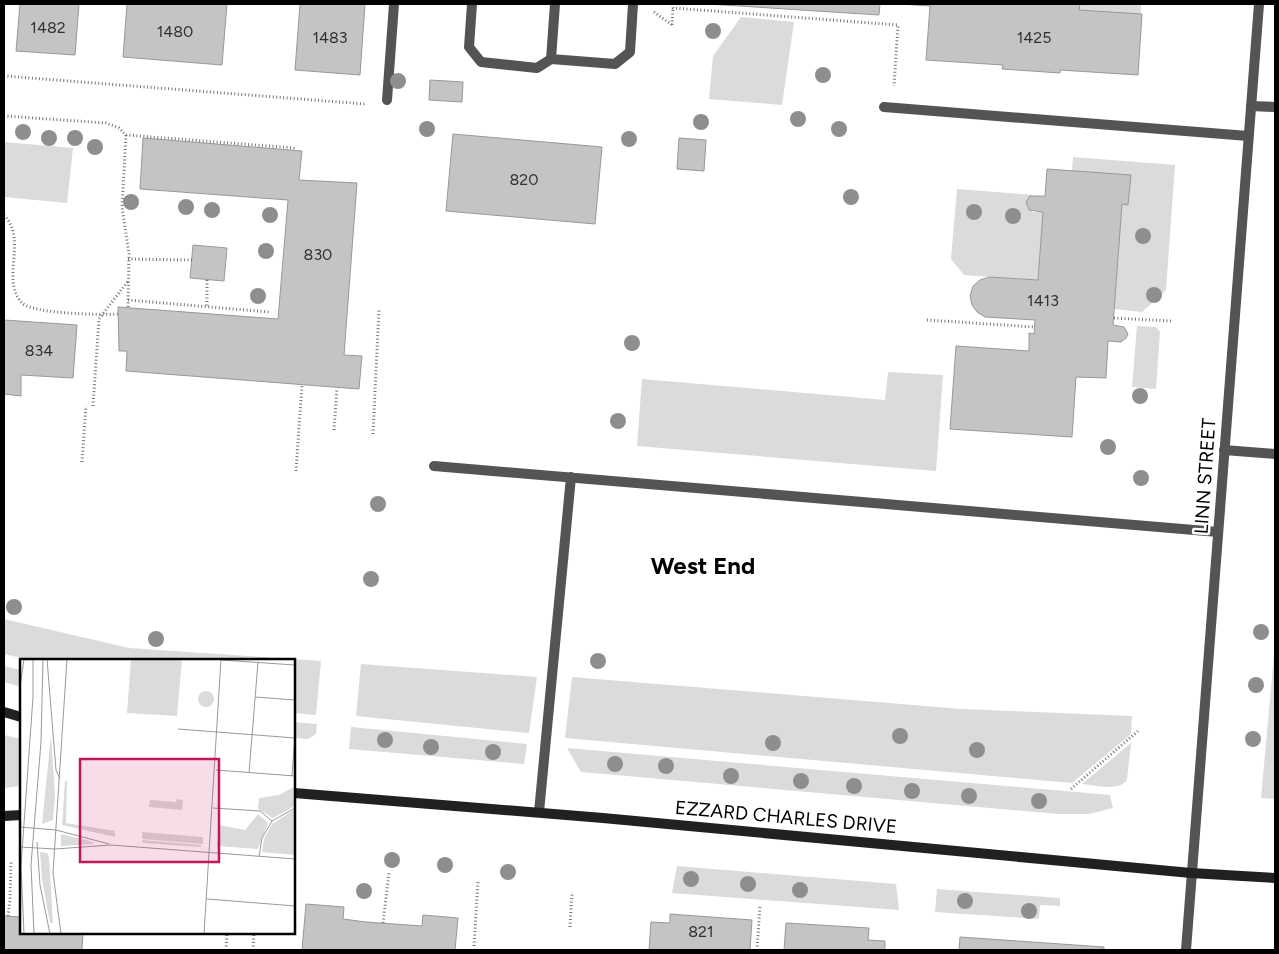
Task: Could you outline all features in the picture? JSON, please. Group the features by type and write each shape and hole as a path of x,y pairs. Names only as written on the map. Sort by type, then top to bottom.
{"main road":[{"path":"4,712 20,717"},
{"name":"EZZARD CHARLES DRIVE","path":"295,793 539,812 1191,873 1275,878"},
{"path":"4,816 20,815"}],"street":[{"path":"387,100 394,4"},
{"path":"472,4 469,47 481,62 537,68 552,59 614,64 630,52 633,4"},
{"path":"552,59 555,4"},
{"name":"LINN STREET","path":"1186,950 1258,4"},
{"path":"1251,106 1275,107"},
{"path":"884,107 1248,136"},
{"path":"1224,450 1275,454"},
{"path":"434,466 1218,532"},
{"path":"539,812 571,477"}],"path":[{"path":"672,25 673,6 898,25 892,86 901,86"},
{"path":"4,76 378,105 387,100"},
{"path":"4,116 106,123 119,128 126,135 295,148"},
{"path":"126,135 122,207 128,259 128,308"},
{"path":"4,215 13,232 16,247 13,279 16,293 23,304 34,309 103,315 118,314"},
{"path":"128,259 192,260"},
{"path":"207,280 207,307"},
{"path":"93,406 99,319 129,281"},
{"path":"128,300 269,312"},
{"path":"373,434 380,308"},
{"path":"1114,318 1171,322"},
{"path":"928,320 1034,327"},
{"path":"296,472 302,385"},
{"path":"334,430 337,388"},
{"path":"82,462 86,406"},
{"path":"1071,789 1138,731"},
{"path":"8,916 11,862"},
{"path":"383,923 389,873"},
{"path":"474,946 478,882"},
{"path":"570,927 572,892"},
{"path":"757,950 760,906"},
{"path":"226,950 227,934"},
{"path":"253,950 254,934"}],"shaded area":[{"path":"1080,4 1141,4 1141,14 1079,10"},
{"path":"741,17 794,22 782,105 709,99 713,56"},
{"path":"4,142 73,148 67,203 4,197"},
{"path":"1073,157 1175,165 1166,290 1142,312 1114,309 1122,204 1128,204 1131,176 1072,171"},
{"path":"957,189 1034,195 1028,198 1027,207 1033,212 1043,212 1038,280 964,275 951,259"},
{"path":"1137,326 1156,327 1160,332 1156,389 1132,387"},
{"path":"888,372 943,375 936,471 637,446 642,379 885,400"},
{"path":"4,619 129,648 291,659 26,659 4,654"},
{"path":"1275,644 1275,799 1261,798"},
{"path":"295,659 321,661 316,715 295,713"},
{"path":"361,664 537,677 529,733 356,716"},
{"path":"4,666 20,670 20,687 4,682"},
{"path":"572,677 962,709 1132,716 1131,734 1072,783 565,738"},
{"path":"295,722 317,724 316,734 308,739 295,738"},
{"path":"351,727 527,744 524,764 349,749"},
{"path":"4,735 20,739 20,786 4,788"},
{"path":"1131,743 1127,780 1123,784 1106,787 1082,784"},
{"path":"567,748 1110,795 1113,808 1089,814 1059,814 581,772"},
{"path":"677,866 896,884 899,910 672,893"},
{"path":"937,889 1060,898 1060,906 1040,905 1039,919 935,912"}],"building":[{"path":"20,4 79,4 75,55 16,51"},
{"path":"127,4 227,4 222,65 123,57"},
{"path":"300,4 365,4 360,75 295,70"},
{"path":"708,4 880,4 879,15"},
{"path":"901,4 1080,4 1079,10 1142,14 1138,75 1060,70 1060,73 1002,69 1003,65 926,60 930,6"},
{"path":"430,80 463,82 462,102 429,100"},
{"path":"453,134 602,147 595,224 446,211"},
{"path":"143,138 302,151 299,180 357,183 344,355 362,356 359,389 126,371 127,351 119,351 118,307 278,319 288,200 140,189"},
{"path":"679,138 706,140 704,171 677,169"},
{"path":"1047,169 1131,175 1128,205 1122,204 1113,325 1124,327 1128,334 1121,342 1108,341 1106,378 1076,377 1072,437 950,429 956,346 1029,351 1029,333 1034,334 1035,320 985,317 977,312 972,305 970,296 973,286 980,280 989,277 1038,280 1043,212 1029,210 1026,202 1030,196 1045,196"},
{"path":"193,245 227,248 224,281 190,278"},
{"path":"4,320 77,325 73,378 21,375 21,396 4,394"},
{"path":"306,904 344,907 343,919 366,922 422,926 423,915 458,918 455,950 302,950"},
{"path":"670,914 752,920 750,950 649,950 651,922 670,923"},
{"path":"4,916 20,917 20,934 83,934 82,950 4,950"},
{"path":"786,923 869,928 868,940 885,941 885,950 784,950"},
{"path":"960,937 1104,947 1104,950 959,950"}],"district":[{"name":"West End","path":"703,565"}]}
